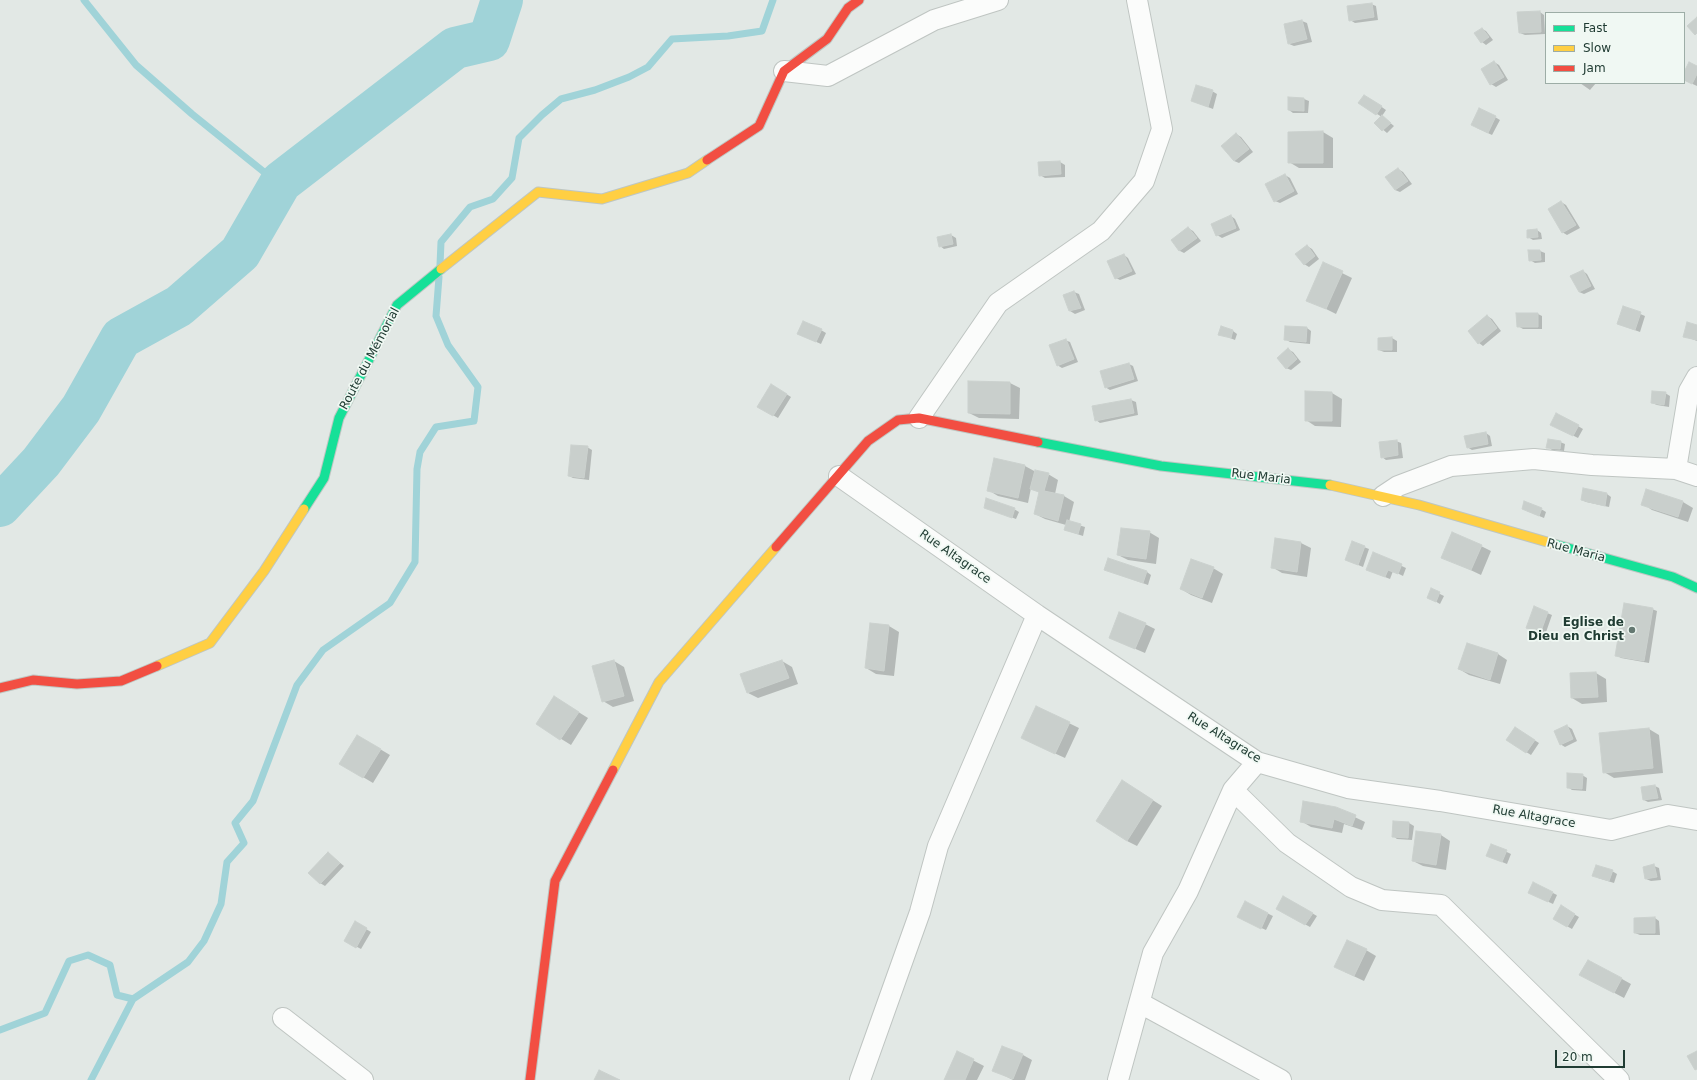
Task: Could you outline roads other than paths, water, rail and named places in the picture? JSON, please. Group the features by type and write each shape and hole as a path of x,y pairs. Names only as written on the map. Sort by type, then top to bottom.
{"street":[{"name":"Route du Mémorial","path":"0,688 33,680 77,684 121,682 210,643 264,571 324,478 339,418 397,305 538,192 602,199 688,173 759,126 784,71 827,39 848,8 859,0"},
{"path":"784,71 828,76 934,20 998,0"},
{"path":"920,418 998,303 1101,231 1144,181 1162,129 1137,0"},
{"path":"1676,469 1689,391 1697,377"},
{"name":"Rue Maria","path":"530,1080 555,881 659,682 868,441 898,420 920,418 1161,466 1340,486 1419,505 1673,577 1697,588"},
{"path":"1383,496 1398,486 1451,466 1534,459 1592,465 1676,469 1697,476"},
{"name":"Rue Altagrace","path":"838,476 1038,615 1257,762 1348,788 1440,801 1611,830 1668,815 1697,820"},
{"path":"860,1080 920,912 938,846 1038,615"},
{"path":"1118,1080 1153,952 1188,891 1232,790 1257,762"},
{"path":"1232,790 1287,843 1351,887 1382,900 1441,905 1619,1080"},
{"path":"1140,1003 1281,1080"},
{"path":"282,1018 364,1080"}],"waterway":[{"path":"84,0 136,65 192,114 264,172 281,182"},
{"path":"0,506 41,462 81,409 121,338 179,306 240,253 281,182 455,48 489,40 502,0"},
{"path":"440,265 441,242 470,207 493,199 512,178 519,138 542,115 561,99 595,90 629,77 648,67 672,39 728,36 762,31 773,0"},
{"path":"0,1030 45,1013 69,961 88,955 110,965 117,995 133,999 188,962 204,941 221,904 227,862 244,843 235,823 253,801 297,685 323,650 390,603 415,562 417,469 420,452 436,427 474,421 478,387 448,345 436,316 439,277"},
{"path":"91,1080 133,999"}],"place":[{"name":"Eglise de Dieu en Christ","path":"1632,630"}]}
